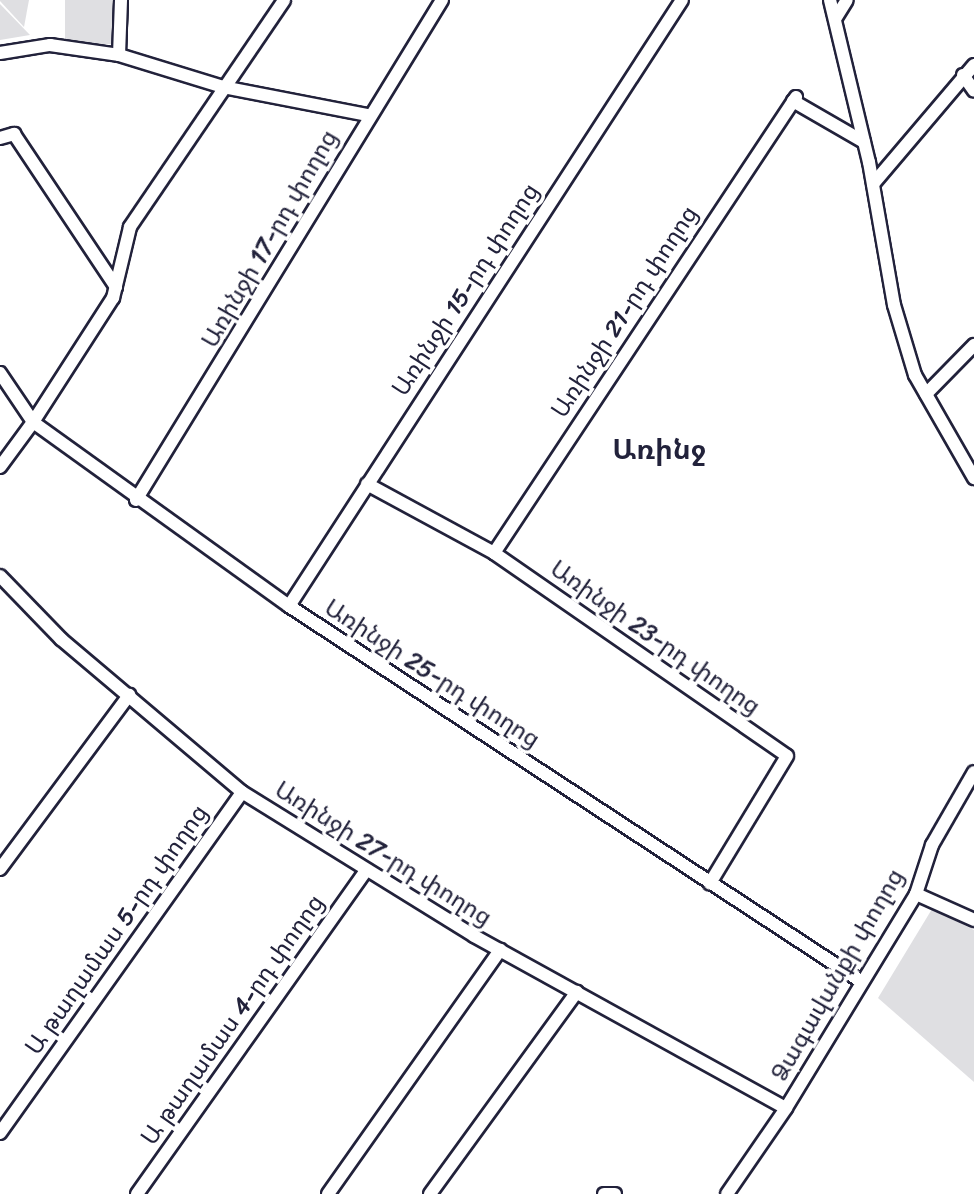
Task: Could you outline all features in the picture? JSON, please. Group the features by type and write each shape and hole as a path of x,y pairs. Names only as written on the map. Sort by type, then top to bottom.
{"street":[{"path":"119,55 121,0"},
{"path":"0,467 33,422 116,287 130,227 284,0"},
{"name":"Առինջի 17-րդ փողոց","path":"136,500 295,247 367,115 399,77 442,0"},
{"name":"Առինջի 15-րդ փողոց","path":"289,606 682,0"},
{"path":"830,0 873,184 894,305 926,394 974,478"},
{"path":"835,19 847,0"},
{"path":"0,53 50,45 119,55 223,87 367,115"},
{"path":"873,184 974,65"},
{"path":"963,75 974,91"},
{"name":"Առինջի 21-րդ փողոց","path":"494,553 794,99 864,142"},
{"path":"0,138 14,134 116,287"},
{"path":"926,394 974,345"},
{"name":"Առինջի 25-րդ փողոց","path":"0,373 33,422 136,500 289,606 862,982"},
{"name":"Առինջի 23-րդ փողոց","path":"367,484 494,553 787,756 710,883"},
{"name":"Առինջի 27-րդ փողոց","path":"0,576 61,639 242,792 366,871 500,950 786,1108"},
{"path":"2,864 129,695"},
{"name":"Ձագավանքի փողոց","path":"727,1194 786,1108 916,894 932,845 974,772"},
{"name":"Ա թաղամաս 5-րդ փողոց","path":"0,1133 242,792"},
{"name":"Ա թաղամաս 4-րդ փողոց","path":"137,1194 366,871"},
{"path":"916,894 974,920"},
{"path":"328,1194 500,950"},
{"path":"430,1194 577,992"},
{"path":"604,1194 615,1194"}],"shaded area":[{"path":"0,0 29,0 24,27 0,1"},
{"path":"65,0 114,0 114,44 65,44"},
{"path":"0,4 30,35 0,40"},
{"path":"932,909 974,930 974,1082 878,998"}],"district":[{"name":"Առինջ","path":"659,450"}]}
